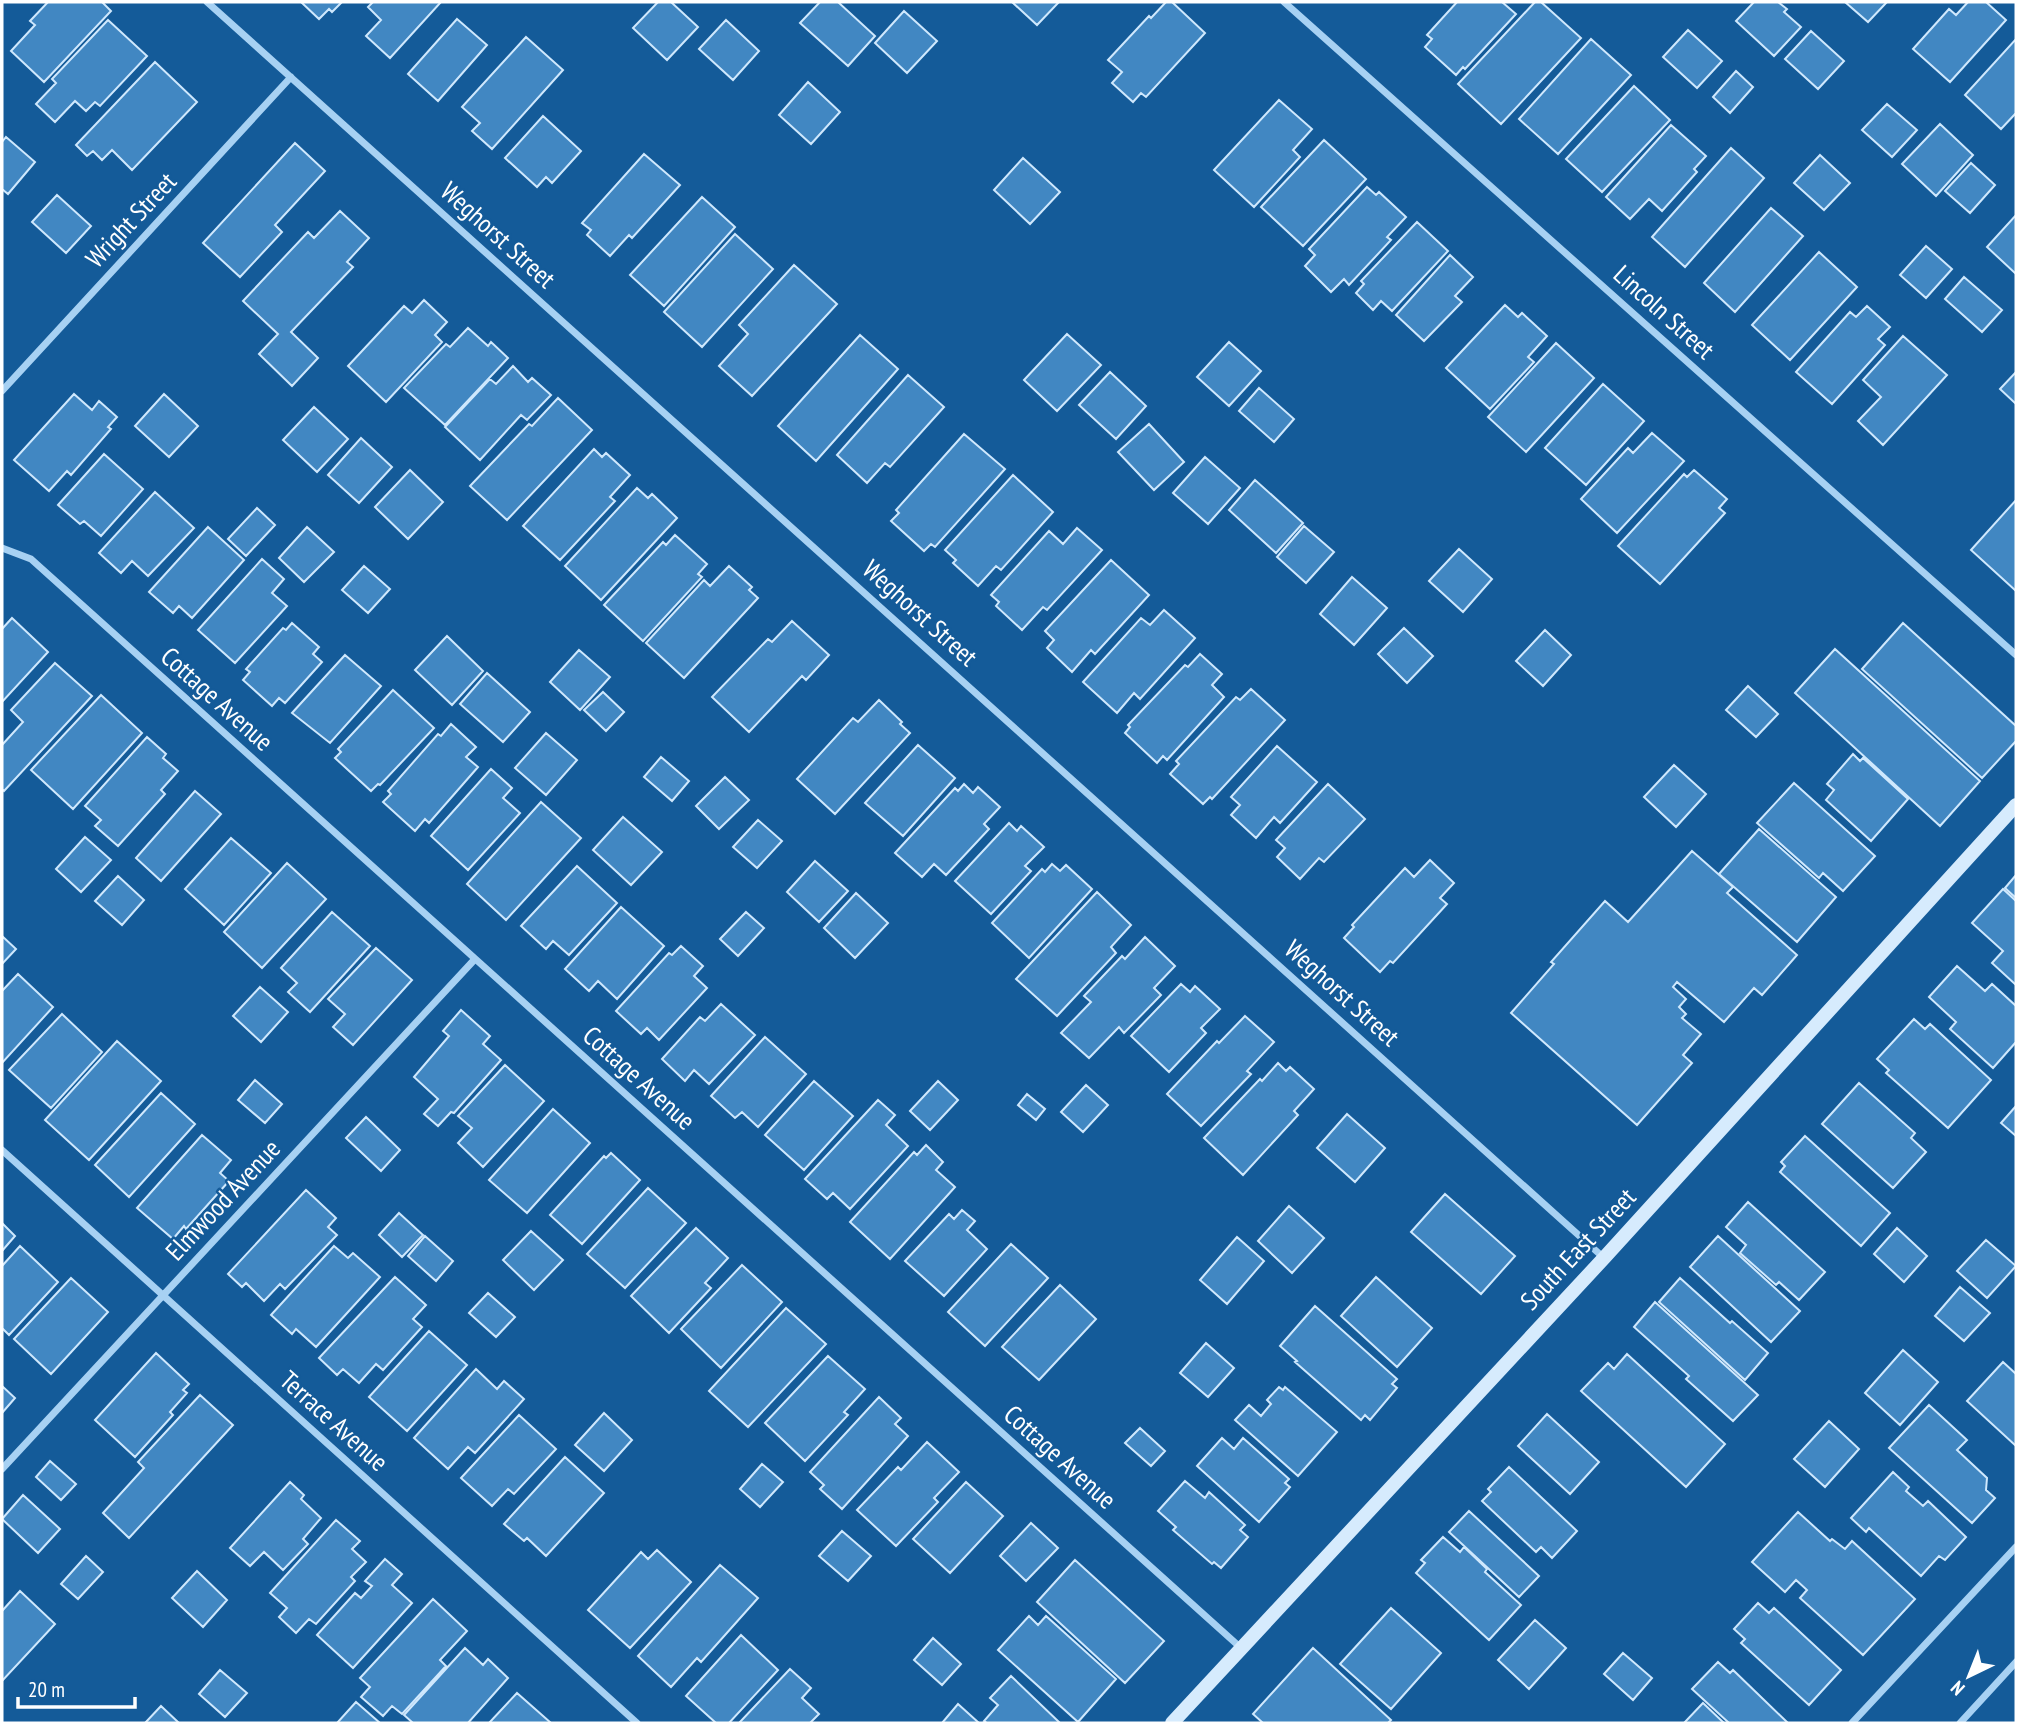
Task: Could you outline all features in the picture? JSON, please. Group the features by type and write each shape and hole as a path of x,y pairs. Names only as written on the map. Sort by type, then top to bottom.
{"main road":[{"name":"South East Street","path":"1172,1723 1604,1258 2016,805"}],"street":[{"name":"Weghorst Street","path":"207,2 1604,1258"},
{"name":"Lincoln Street","path":"1284,2 2016,654"},
{"name":"Wright Street","path":"2,391 291,77"},
{"name":"Cottage Avenue","path":"2,548 31,559 1242,1649"},
{"name":"Elmwood Avenue","path":"2,1469 475,959"},
{"name":"Terrace Avenue","path":"2,1150 638,1723"},
{"path":"1852,1723 2016,1548"},
{"path":"1960,1723 2016,1662"}],"building":[{"path":"48,2 102,2 111,11 44,82 11,51 35,25 30,21"},
{"path":"301,2 342,2 319,19"},
{"path":"373,2 441,2 390,58 366,36 381,20 368,7"},
{"path":"658,2 671,2 698,27 667,60 633,28"},
{"path":"820,2 838,2 875,36 848,66 800,23"},
{"path":"1012,2 1059,2 1037,25"},
{"path":"1166,2 1172,2 1205,33 1146,97 1141,93 1133,102 1112,83 1122,72 1108,60 1149,16 1151,18"},
{"path":"1457,2 1502,2 1516,14 1465,69 1463,67 1456,75 1425,47 1432,39 1427,35"},
{"path":"1535,2 1541,2 1581,38 1501,124 1458,84"},
{"path":"1754,2 1778,2 1787,9 1784,12 1801,27 1774,56 1736,21"},
{"path":"1845,2 1887,2 1868,22"},
{"path":"1968,2 1986,2 2006,20 1950,82 1913,49 1949,9 1956,15"},
{"path":"904,11 937,41 907,73 875,43"},
{"path":"457,19 487,45 438,101 408,74"},
{"path":"108,20 147,56 100,106 95,102 86,111 75,101 55,122 36,104 56,83 52,79"},
{"path":"726,20 759,51 733,80 699,49"},
{"path":"1688,30 1722,61 1697,88 1663,57"},
{"path":"1811,31 1844,61 1818,89 1785,59"},
{"path":"526,37 563,70 492,149 472,131 480,123 462,107"},
{"path":"1591,39 1631,75 1558,154 1519,119"},
{"path":"2016,39 2016,113 2001,129 1965,95"},
{"path":"155,62 197,102 132,170 112,150 102,160 93,151 87,156 76,145"},
{"path":"1736,71 1753,87 1730,113 1713,97"},
{"path":"808,82 840,112 811,144 779,115"},
{"path":"1634,86 1670,120 1602,192 1566,159"},
{"path":"1279,100 1312,129 1293,150 1300,157 1254,207 1214,170"},
{"path":"1887,104 1917,130 1892,157 1862,130"},
{"path":"543,116 581,151 552,183 546,177 537,187 505,158"},
{"path":"1940,124 1973,155 1936,196 1902,164"},
{"path":"1671,125 1706,156 1694,169 1697,172 1662,211 1649,199 1630,219 1606,197"},
{"path":"6,137 35,162 8,194 2,189 2,142"},
{"path":"1324,140 1366,179 1303,246 1261,207"},
{"path":"295,143 325,171 275,225 282,232 240,277 203,243"},
{"path":"1731,148 1764,178 1685,267 1652,237"},
{"path":"644,154 680,185 632,238 629,235 610,256 587,235 591,230 582,223"},
{"path":"1820,155 1850,183 1824,210 1794,183"},
{"path":"1023,158 1060,192 1030,224 994,190"},
{"path":"1971,163 1995,185 1970,213 1945,191"},
{"path":"1367,187 1376,195 1379,192 1406,217 1387,237 1391,240 1349,285 1344,279 1331,292 1305,266 1315,255 1309,249"},
{"path":"57,195 91,226 66,253 32,222"},
{"path":"702,197 735,227 664,306 630,275"},
{"path":"1771,208 1803,236 1735,312 1704,283"},
{"path":"340,211 369,238 347,262 353,267 291,332 318,358 292,386 259,354 278,334 243,301 308,232 314,238"},
{"path":"2016,215 2016,274 1987,247"},
{"path":"1417,222 1448,251 1392,311 1381,301 1373,310 1356,293 1364,284 1361,281"},
{"path":"735,234 773,269 702,347 664,312"},
{"path":"1926,246 1952,269 1926,298 1900,275"},
{"path":"1819,252 1857,287 1790,360 1752,325"},
{"path":"1450,255 1473,277 1455,296 1462,302 1424,341 1396,315"},
{"path":"794,265 837,304 752,396 719,366 748,334 739,325"},
{"path":"1964,277 2002,310 1982,332 1945,299"},
{"path":"424,300 447,322 435,335 442,342 386,402 348,366 404,306 412,313"},
{"path":"1505,305 1518,317 1522,313 1547,336 1528,357 1534,362 1490,409 1446,368"},
{"path":"1867,306 1890,327 1878,339 1885,345 1832,404 1796,372 1850,312 1856,317"},
{"path":"468,328 488,346 491,342 508,358 445,425 404,388 446,344 450,347"},
{"path":"1067,334 1101,365 1057,411 1024,380"},
{"path":"860,335 898,369 816,461 778,426"},
{"path":"1903,336 1947,375 1883,445 1858,421 1881,397 1863,380"},
{"path":"1229,342 1261,371 1229,406 1197,377"},
{"path":"1556,343 1594,378 1526,452 1488,417"},
{"path":"513,366 528,382 532,378 551,395 527,420 521,415 480,460 445,427 490,379 496,384"},
{"path":"1110,372 1146,406 1116,439 1079,405"},
{"path":"2016,372 2016,404 2000,389"},
{"path":"908,375 944,407 890,467 885,463 867,483 837,455"},
{"path":"1603,384 1644,421 1586,485 1545,448"},
{"path":"1259,388 1294,419 1274,442 1239,411"},
{"path":"74,394 92,410 99,401 117,417 108,427 111,429 71,475 67,471 49,491 14,460"},
{"path":"164,394 198,426 169,457 135,426"},
{"path":"558,398 592,430 507,520 470,486 529,424 532,426"},
{"path":"314,407 348,439 317,472 283,440"},
{"path":"1149,424 1184,462 1154,490 1118,452"},
{"path":"1652,433 1684,461 1617,533 1581,499 1628,448 1633,453"},
{"path":"964,434 1005,469 935,547 931,544 924,551 891,521 899,513 896,510"},
{"path":"361,438 392,467 359,503 328,475"},
{"path":"594,449 602,457 606,453 630,475 610,497 615,501 560,560 523,526"},
{"path":"104,454 143,489 101,536 84,521 80,524 58,505"},
{"path":"1205,457 1240,488 1208,524 1173,493"},
{"path":"410,470 443,502 408,539 375,507"},
{"path":"1694,470 1727,499 1719,508 1725,513 1660,584 1618,546 1684,474 1687,477"},
{"path":"1013,475 1053,512 1001,570 996,566 978,586 953,563 956,560 945,550"},
{"path":"1255,480 1303,523 1276,553 1229,510"},
{"path":"637,488 648,498 652,494 677,518 601,600 565,566"},
{"path":"155,492 194,528 148,576 132,561 121,573 99,553"},
{"path":"2016,500 2016,591 1971,550"},
{"path":"257,508 275,525 246,556 228,539"},
{"path":"1304,526 1334,552 1306,583 1277,557"},
{"path":"208,527 244,560 192,618 179,606 173,613 149,592"},
{"path":"307,527 334,552 304,582 279,558"},
{"path":"1077,528 1102,550 1047,610 1043,607 1022,630 996,606 999,602 991,595 1049,531 1063,544"},
{"path":"675,535 707,564 698,574 702,577 643,641 604,605 663,542 666,545"},
{"path":"1459,549 1492,579 1463,612 1429,581"},
{"path":"262,559 284,579 272,593 287,606 235,663 198,630"},
{"path":"1111,560 1149,595 1095,654 1091,650 1072,672 1047,648 1054,640 1045,631"},
{"path":"364,566 390,589 368,613 342,590"},
{"path":"729,566 752,587 749,590 758,598 684,678 646,643 704,580 710,586"},
{"path":"1352,577 1387,608 1354,645 1320,614"},
{"path":"1164,610 1195,638 1140,699 1134,693 1117,713 1083,682 1141,618 1150,625"},
{"path":"12,618 48,652 2,702 2,629"},
{"path":"792,621 829,655 806,680 802,676 749,732 712,697 768,639 772,642"},
{"path":"292,623 319,647 313,654 322,662 285,703 279,698 272,706 243,680 250,672 246,669 283,628 286,630"},
{"path":"1903,623 2016,726 2016,741 1982,778 1862,669"},
{"path":"1404,628 1433,656 1407,683 1378,654"},
{"path":"1545,630 1571,655 1543,686 1516,661"},
{"path":"447,636 483,671 452,705 415,670"},
{"path":"1835,649 1980,781 1940,826 1795,693"},
{"path":"579,650 610,677 580,710 550,682"},
{"path":"1200,654 1222,674 1212,685 1224,697 1167,760 1163,756 1157,763 1125,733 1130,727 1128,725 1185,665 1188,667"},
{"path":"345,655 381,686 330,743 292,713"},
{"path":"55,663 92,696 4,791 2,745 23,722 11,710"},
{"path":"487,673 530,712 503,742 460,704"},
{"path":"1748,686 1778,714 1756,737 1726,710"},
{"path":"1251,689 1285,720 1212,799 1210,797 1203,804 1170,774 1179,764 1176,761 1236,697 1240,700"},
{"path":"393,690 434,728 380,785 371,791 335,758 341,752 338,749"},
{"path":"603,692 624,712 606,731 584,710"},
{"path":"101,695 142,733 73,809 31,770"},
{"path":"879,700 910,733 835,814 797,779 853,718 858,722"},
{"path":"451,724 476,747 466,757 478,767 429,823 425,819 415,831 383,802 391,794 388,791 438,734 441,736"},
{"path":"546,733 577,760 546,795 515,768"},
{"path":"147,737 166,754 163,758 178,771 161,790 165,794 118,846 95,826 101,820 85,806"},
{"path":"918,745 955,778 903,836 865,803"},
{"path":"1277,746 1317,782 1280,823 1274,817 1256,838 1231,815 1240,805 1231,797"},
{"path":"1853,754 1860,761 1863,758 1908,799 1871,841 1826,800 1834,790 1827,784"},
{"path":"661,757 689,781 672,801 644,777"},
{"path":"1674,765 1706,794 1676,827 1644,797"},
{"path":"491,769 512,788 503,798 520,813 468,870 431,836"},
{"path":"725,777 749,800 719,829 696,806"},
{"path":"1794,783 1875,856 1843,891 1823,873 1819,878 1757,823"},
{"path":"964,784 973,793 978,787 1000,807 984,824 989,829 946,875 934,864 922,877 895,853 955,788 958,791"},
{"path":"1328,784 1365,819 1324,862 1319,858 1300,879 1277,857 1285,848 1276,840"},
{"path":"195,791 221,814 161,881 136,858"},
{"path":"541,802 581,838 506,920 467,884"},
{"path":"623,817 662,852 631,885 593,850"},
{"path":"758,820 782,841 757,868 733,847"},
{"path":"1009,823 1017,831 1021,826 1044,847 1025,866 1031,871 991,914 955,881"},
{"path":"1759,829 1836,897 1797,942 1719,874"},
{"path":"85,837 111,860 81,892 56,869"},
{"path":"231,838 271,873 224,925 185,889"},
{"path":"1692,851 1733,887 1727,893 1797,955 1762,995 1754,988 1724,1022 1677,982 1673,987 1686,999 1679,1007 1686,1014 1682,1018 1701,1034 1683,1055 1692,1063 1637,1125 1511,1013 1554,964 1551,962 1605,901 1628,922"},
{"path":"1430,860 1454,883 1440,898 1447,904 1393,963 1390,961 1380,972 1344,938 1354,927 1352,925 1405,868 1414,877"},
{"path":"815,861 848,891 819,922 787,892"},
{"path":"287,863 326,899 262,968 224,932"},
{"path":"1052,864 1060,871 1066,865 1092,889 1029,958 992,923 1042,869 1045,872"},
{"path":"577,866 617,903 569,955 553,941 546,949 521,926"},
{"path":"2016,875 2016,898 2005,888"},
{"path":"118,876 144,900 122,925 95,901"},
{"path":"2003,889 2016,901 2016,985 1992,963 2003,951 1972,923"},
{"path":"1097,892 1131,925 1111,947 1116,953 1057,1016 1016,979"},
{"path":"856,893 888,923 855,958 824,928"},
{"path":"621,907 664,946 617,999 598,981 589,991 565,969"},
{"path":"332,912 370,946 310,1012 288,992 297,983 281,968"},
{"path":"746,912 764,928 738,956 720,939"},
{"path":"2,936 16,949 2,964"},
{"path":"1145,937 1175,966 1154,988 1161,995 1124,1033 1119,1027 1089,1058 1061,1033 1091,1002 1084,996 1122,956 1125,959"},
{"path":"681,946 703,966 694,976 707,988 659,1040 647,1028 641,1034 616,1011 669,953 672,955"},
{"path":"376,948 412,980 353,1045 333,1027 345,1014 328,999"},
{"path":"1957,966 1985,991 1992,984 2016,1006 2016,1042 1993,1068 1950,1029 1956,1022 1929,997"},
{"path":"18,974 53,1007 2,1063 2,991"},
{"path":"1181,984 1190,992 1195,986 1220,1009 1201,1028 1206,1033 1169,1072 1131,1036"},
{"path":"260,987 288,1012 261,1042 233,1016"},
{"path":"721,1004 755,1035 709,1084 694,1070 685,1081 662,1059 700,1017 705,1021"},
{"path":"461,1010 490,1036 483,1044 501,1060 454,1113 451,1112 438,1126 424,1114 438,1099 414,1077 449,1036 443,1031"},
{"path":"62,1014 102,1052 51,1108 9,1070"},
{"path":"1245,1016 1274,1042 1247,1071 1251,1074 1201,1126 1167,1094 1217,1041 1219,1043"},
{"path":"1914,1019 1925,1029 1930,1024 1991,1080 1948,1128 1886,1073 1889,1070 1877,1059"},
{"path":"765,1037 806,1074 758,1127 742,1112 735,1118 711,1096"},
{"path":"117,1041 161,1081 89,1160 45,1120"},
{"path":"1278,1063 1286,1071 1290,1067 1314,1089 1294,1111 1298,1115 1243,1175 1204,1138"},
{"path":"505,1065 544,1101 483,1167 458,1143 472,1128 458,1116"},
{"path":"255,1080 282,1104 265,1123 238,1100"},
{"path":"814,1081 853,1116 804,1170 765,1135"},
{"path":"938,1081 958,1100 930,1130 910,1111"},
{"path":"1859,1083 1915,1133 1911,1138 1926,1152 1893,1188 1822,1124"},
{"path":"1086,1085 1108,1105 1083,1132 1061,1112"},
{"path":"161,1093 195,1124 129,1197 95,1165"},
{"path":"1027,1094 1045,1109 1036,1120 1018,1105"},
{"path":"878,1100 895,1115 886,1125 908,1146 850,1209 833,1193 827,1199 805,1179"},
{"path":"2016,1106 2016,1136 2001,1123"},
{"path":"553,1109 590,1143 527,1213 489,1180"},
{"path":"1347,1114 1385,1148 1355,1182 1317,1148"},
{"path":"366,1117 400,1150 381,1171 346,1138"},
{"path":"202,1135 231,1160 220,1173 229,1181 186,1229 184,1226 173,1239 137,1208"},
{"path":"1805,1136 1890,1213 1861,1246 1780,1172 1785,1166 1781,1162"},
{"path":"926,1145 943,1162 936,1170 955,1187 890,1259 850,1222 914,1152 917,1155"},
{"path":"611,1153 640,1180 582,1244 550,1215 604,1156 606,1158"},
{"path":"648,1188 686,1223 625,1288 587,1254"},
{"path":"306,1190 336,1218 328,1227 337,1235 285,1289 280,1284 264,1301 246,1283 242,1287 228,1274"},
{"path":"1445,1194 1515,1256 1481,1294 1411,1232"},
{"path":"1748,1202 1825,1272 1799,1300 1779,1282 1776,1285 1740,1253 1746,1245 1726,1227"},
{"path":"1289,1206 1324,1238 1292,1273 1258,1241"},
{"path":"962,1210 975,1221 967,1230 987,1249 944,1296 905,1261 949,1214 954,1219"},
{"path":"399,1213 423,1235 402,1257 379,1235"},
{"path":"2,1223 15,1236 2,1251"},
{"path":"696,1228 728,1258 705,1283 711,1288 669,1333 631,1296"},
{"path":"1897,1228 1927,1256 1904,1282 1874,1254"},
{"path":"531,1231 563,1260 534,1290 503,1260"},
{"path":"425,1236 453,1261 436,1281 408,1256"},
{"path":"1718,1236 1800,1311 1771,1342 1690,1267"},
{"path":"1237,1237 1264,1261 1227,1304 1200,1280"},
{"path":"1986,1240 2016,1266 1987,1298 1957,1271"},
{"path":"1011,1244 1048,1278 985,1346 948,1312"},
{"path":"20,1246 58,1282 9,1335 2,1328 2,1266"},
{"path":"334,1246 348,1258 353,1253 380,1277 316,1347 296,1329 292,1334 271,1315"},
{"path":"742,1265 782,1302 721,1368 681,1329"},
{"path":"395,1277 426,1305 413,1319 422,1327 383,1370 376,1364 359,1383 343,1369 337,1375 319,1358"},
{"path":"1376,1277 1432,1328 1397,1367 1341,1316"},
{"path":"71,1278 108,1312 51,1374 14,1339"},
{"path":"1680,1278 1768,1353 1745,1380 1659,1302"},
{"path":"1060,1285 1096,1319 1039,1380 1002,1347"},
{"path":"1960,1287 1990,1313 1964,1341 1935,1316"},
{"path":"488,1293 515,1317 496,1337 469,1313"},
{"path":"1655,1302 1758,1395 1733,1421 1686,1379 1689,1376 1634,1327"},
{"path":"1315,1306 1397,1379 1392,1384 1397,1388 1370,1420 1365,1415 1361,1420 1280,1346"},
{"path":"786,1308 826,1344 748,1427 709,1391"},
{"path":"429,1331 467,1365 407,1431 369,1397"},
{"path":"1206,1343 1234,1368 1208,1397 1180,1373"},
{"path":"1903,1350 1938,1382 1900,1425 1865,1393"},
{"path":"156,1353 189,1384 183,1390 187,1393 170,1412 173,1415 135,1457 95,1420"},
{"path":"1627,1354 1725,1444 1686,1487 1581,1391 1608,1363 1614,1369"},
{"path":"828,1356 865,1389 844,1412 848,1415 805,1461 765,1423"},
{"path":"2003,1362 2016,1374 2016,1446 1967,1401"},
{"path":"476,1369 497,1389 504,1381 524,1399 475,1453 468,1447 448,1469 414,1438"},
{"path":"2,1386 15,1398 2,1413"},
{"path":"1279,1387 1283,1390 1285,1387 1337,1432 1298,1476 1235,1420 1249,1405 1261,1416 1271,1404 1267,1400"},
{"path":"200,1395 233,1425 129,1538 103,1513 144,1468 138,1462"},
{"path":"879,1397 901,1418 895,1424 908,1436 842,1509 820,1489 824,1485 810,1472"},
{"path":"1929,1405 1967,1440 1957,1450 1987,1478 1986,1490 1995,1498 1972,1523 1889,1448"},
{"path":"604,1413 632,1440 604,1471 575,1445"},
{"path":"1547,1414 1599,1462 1570,1494 1518,1446"},
{"path":"519,1415 556,1449 514,1494 508,1489 492,1506 461,1478"},
{"path":"1829,1421 1859,1449 1825,1487 1794,1459"},
{"path":"1140,1428 1165,1451 1151,1466 1125,1443"},
{"path":"1222,1438 1234,1449 1243,1438 1289,1479 1285,1483 1290,1487 1259,1522 1197,1466"},
{"path":"927,1442 959,1472 934,1498 938,1502 896,1546 857,1510 898,1467 901,1470"},
{"path":"565,1457 604,1493 546,1556 527,1538 524,1541 504,1524"},
{"path":"50,1461 76,1484 61,1500 36,1477"},
{"path":"762,1464 783,1482 760,1507 740,1489"},
{"path":"1509,1467 1577,1531 1552,1558 1541,1547 1536,1552 1482,1501 1491,1492 1488,1489"},
{"path":"1893,1472 1909,1487 1906,1491 1923,1506 1928,1501 1966,1537 1945,1560 1939,1556 1921,1576 1869,1528 1866,1532 1851,1518"},
{"path":"1185,1481 1205,1498 1209,1492 1245,1525 1240,1530 1248,1537 1221,1568 1214,1562 1212,1564 1173,1530 1176,1527 1158,1511"},
{"path":"290,1482 304,1495 301,1499 321,1518 303,1539 308,1544 283,1570 264,1552 250,1566 230,1548"},
{"path":"966,1482 1003,1516 950,1573 913,1539"},
{"path":"23,1495 60,1529 38,1553 2,1519"},
{"path":"1469,1511 1539,1576 1519,1597 1449,1532"},
{"path":"1798,1512 1830,1541 1832,1539 1845,1549 1852,1541 1915,1599 1863,1655 1800,1598 1807,1590 1796,1580 1785,1592 1752,1562"},
{"path":"336,1520 360,1541 352,1549 366,1562 351,1577 355,1581 316,1624 309,1619 296,1633 279,1617 287,1608 270,1593"},
{"path":"1031,1523 1058,1548 1026,1581 1000,1556"},
{"path":"842,1531 871,1556 848,1581 819,1556"},
{"path":"1443,1537 1460,1552 1464,1547 1487,1569 1485,1572 1521,1605 1489,1640 1416,1573 1425,1563 1421,1560"},
{"path":"657,1550 691,1582 630,1648 588,1610 641,1552 648,1559"},
{"path":"86,1556 103,1572 78,1599 61,1584"},
{"path":"385,1559 402,1574 392,1585 412,1603 353,1668 317,1635 355,1593 361,1598 372,1586 365,1581"},
{"path":"1075,1560 1164,1641 1125,1683 1037,1602"},
{"path":"720,1565 758,1598 701,1662 697,1658 671,1687 638,1656"},
{"path":"197,1571 227,1600 203,1627 172,1598"},
{"path":"20,1591 55,1624 2,1681 2,1611"},
{"path":"433,1599 467,1631 440,1660 446,1666 402,1714 392,1706 383,1716 361,1697 370,1687 360,1678"},
{"path":"1758,1603 1769,1613 1774,1608 1841,1670 1809,1705 1741,1643 1745,1639 1734,1629"},
{"path":"1391,1608 1441,1653 1391,1709 1340,1664"},
{"path":"1029,1616 1038,1625 1046,1616 1116,1679 1078,1722 998,1650"},
{"path":"1535,1620 1566,1648 1529,1689 1498,1660"},
{"path":"741,1635 778,1670 729,1723 716,1723 686,1696"},
{"path":"933,1638 961,1664 942,1685 914,1660"},
{"path":"465,1648 483,1665 488,1659 508,1678 468,1723 413,1723 404,1715"},
{"path":"1313,1648 1391,1720 1388,1723 1263,1723 1253,1714"},
{"path":"1623,1653 1652,1678 1633,1700 1604,1674"},
{"path":"1718,1662 1730,1673 1733,1670 1788,1723 1729,1723 1692,1689"},
{"path":"790,1669 811,1688 802,1698 819,1714 810,1723 739,1723"},
{"path":"220,1670 247,1693 225,1717 199,1694"},
{"path":"1011,1676 1060,1723 984,1721 998,1705 990,1698"},
{"path":"517,1693 551,1723 489,1723"},
{"path":"356,1702 380,1723 337,1723"},
{"path":"1703,1703 1724,1723 1684,1723"},
{"path":"958,1704 979,1723 942,1723"},
{"path":"161,1706 179,1723 145,1723"}]}
